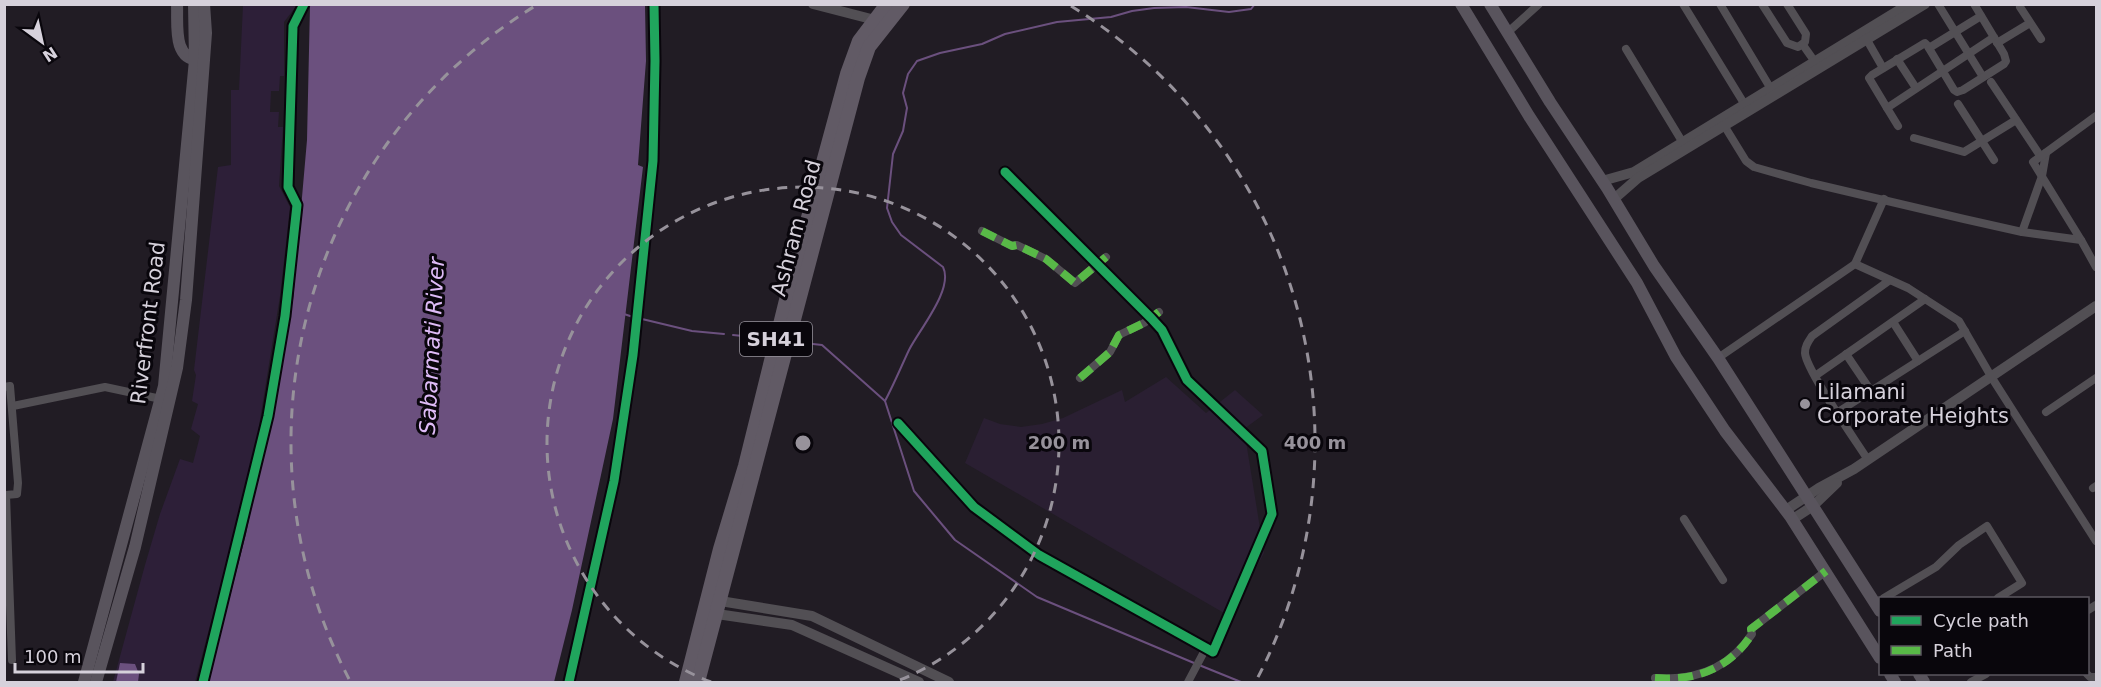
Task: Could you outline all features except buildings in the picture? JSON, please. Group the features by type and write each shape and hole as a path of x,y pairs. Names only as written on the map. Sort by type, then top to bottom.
{"main road":[{"path":"177,4 179,44 183,55 199,60"},
{"path":"194,4 201,32"},
{"path":"201,32 204,4"},
{"name":"Ashram Road","path":"686,682 756,469 801,287 858,78 887,4"},
{"name":"Ashram Road","path":"880,23 903,4"},
{"path":"1461,4 1529,116 1637,283 1676,357 1725,431 1789,514 1879,655"},
{"path":"1490,4 1654,266 1718,358 1879,602"},
{"name":"Riverfront Road","path":"96,682 135,547 177,368 186,300 201,32"},
{"name":"Riverfront Road","path":"84,682 164,386 199,60"},
{"name":"Ashram Road","path":"698,682 711,606"}],"street":[{"path":"813,4 880,23"},
{"path":"1507,33 1539,4"},
{"path":"1683,4 1745,105"},
{"path":"1720,4 1771,89"},
{"path":"1762,4 1787,43 1793,46 1803,45"},
{"path":"1787,4 1806,34 1807,39 1803,45"},
{"path":"1602,181 1634,172 1867,40 1925,4"},
{"path":"1938,4 1969,54 2043,155 2042,176 2022,232"},
{"path":"1898,126 1869,81 1872,75 1922,43 1929,48 1957,92 1960,93 1987,79 2006,61 1974,4"},
{"path":"1614,199 1638,178 1722,123 1745,105 1901,7"},
{"path":"2020,7 2041,39"},
{"path":"1929,48 1981,16"},
{"path":"1887,108 1942,70 2030,22"},
{"path":"1867,40 1883,68"},
{"path":"1803,45 1815,62"},
{"path":"1626,50 1683,143"},
{"path":"1897,59 1916,88"},
{"path":"1958,104 1994,160"},
{"path":"2043,155 2097,116"},
{"path":"1914,138 1964,152 2016,120"},
{"path":"1722,123 1746,161 1755,167 1811,183 2022,232 2080,240"},
{"path":"898,423 974,507 1030,548 1213,652 1272,514 1262,451 1187,380 1155,315 1097,266 1005,172"},
{"path":"2042,176 2097,267"},
{"path":"1718,358 1855,264 1884,199"},
{"path":"982,231 1046,259 1076,283 1106,257"},
{"path":"1855,264 1925,299 1959,321 1992,378 2097,542"},
{"path":"1868,460 1815,376 1806,359 1805,351 1812,336 1890,280"},
{"path":"1815,376 1925,299"},
{"path":"1789,514 2097,306"},
{"path":"1080,378 1110,352 1119,335 1155,315"},
{"path":"1893,321 1918,361"},
{"path":"1838,412 1965,331"},
{"path":"1846,354 1871,391"},
{"path":"2046,412 2097,378"},
{"path":"4,387 10,386 13,406 18,483 17,494 5,495 12,660"},
{"path":"13,406 105,387 161,399"},
{"path":"1684,519 1723,580"},
{"path":"1889,597 1936,567 1959,545 1987,526 2022,583 2000,597"},
{"path":"1655,678 1690,678 1704,674 1744,646 1752,634 1751,629 1826,571"},
{"path":"711,606 792,626 919,682"},
{"path":"711,606 812,616 949,682"},
{"path":"1188,682 1206,648"}],"shaded area":[{"path":"243,5 297,5 284,22 284,76 280,76 279,91 271,91 270,112 279,112 278,127 283,127 279,186 290,207 280,296 258,432 261,433 226,581 222,580 195,682 113,682 160,514 180,459 193,463 200,436 191,429 198,404 192,401 196,375 194,370 218,167 231,165 231,90 239,90"},
{"path":"1166,377 1206,413 1235,390 1263,415 1244,429 1264,553 1246,587 1224,613 965,463 984,418 1000,424 1021,427 1042,424 1063,418 1122,390 1125,402"}],"water":[{"name":"Sabarmati River","path":"310,5 645,5 646,61 638,165 643,167 613,419 572,610 554,682 208,682 246,534 293,300 307,140"},
{"path":"120,663 135,664 139,674 138,682 116,682"}],"waterway":[{"path":"885,401 909,350 940,298 945,276 943,267 901,235 892,222 887,208 893,154 903,131 907,108 903,93 908,74 917,61 940,53 982,44 1005,34 1057,22 1111,17 1154,8 1186,7 1229,12 1251,9 1255,4"},
{"path":"624,314 633,317"},
{"path":"642,319 692,331 724,334"},
{"path":"733,335 771,339"},
{"path":"795,342 822,345 885,401 914,491 955,540 1037,597 1194,663"},
{"path":"1199,665 1241,682"}],"marked path":[{"path":"982,231 1046,259 1075,283 1106,257"},
{"path":"1080,378 1110,352 1119,335 1144,323 1159,312"},
{"path":"1655,678 1698,675 1722,664 1743,646 1752,634 1751,629 1826,571"}],"cycle path":[{"path":"203,682 268,416 285,316 297,205 288,187 293,26 304,4"},
{"path":"569,682 614,481 633,355 653,161 654,4"},
{"path":"898,423 974,507 1039,555 1213,652 1272,514 1262,451 1187,380 1162,330 1151,318 1005,172"}],"place":[{"name":"Lilamani Corporate Heights","path":"1805,404"}]}
